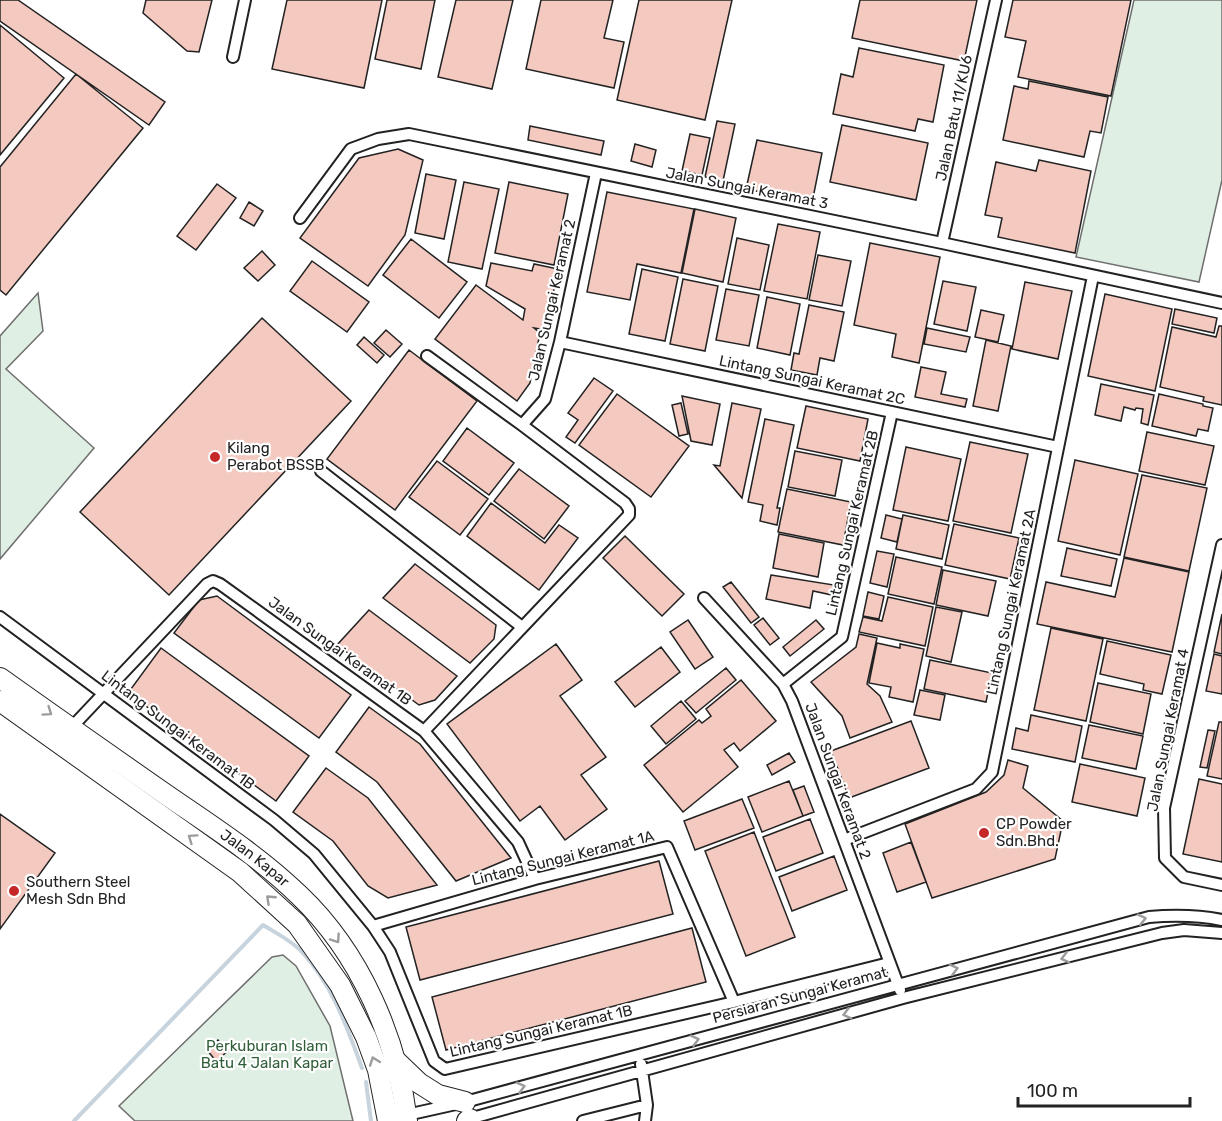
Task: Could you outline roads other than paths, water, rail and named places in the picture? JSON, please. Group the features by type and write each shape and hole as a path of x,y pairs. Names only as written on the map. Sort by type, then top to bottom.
{"highway":[{"name":"Jalan Kapar","path":"0,678 250,854 299,895 324,922 364,981 386,1030 396,1061 397,1119"},
{"name":"Jalan Kapar","path":"0,701 240,872 297,924 340,985 366,1037 397,1119"},
{"path":"396,1061 419,1083 466,1116"}],"street":[{"path":"232,57 245,0"},
{"name":"Jalan Batu 11/KU6","path":"942,243 996,0"},
{"name":"Jalan Sungai Keramat 3","path":"300,218 351,149 378,139 409,134 1222,303"},
{"name":"Jalan Sungai Keramat 2","path":"522,425 545,399 560,342 596,173"},
{"name":"Lintang Sungai Keramat 2A","path":"844,840 976,789 992,772 1093,276"},
{"name":"Lintang Sungai Keramat 2C","path":"560,342 1058,447"},
{"path":"424,731 628,514 629,509 625,503 427,356"},
{"name":"Lintang Sungai Keramat 2B","path":"783,684 842,637 892,412"},
{"path":"321,471 522,627"},
{"name":"Jalan Sungai Keramat 4","path":"1222,544 1164,808 1165,858 1184,877 1222,885"},
{"name":"Jalan Sungai Keramat 1B","path":"104,693 207,585 213,581 220,584 424,731 518,842 535,879"},
{"name":"Jalan Sungai Keramat 2","path":"704,598 783,684 792,701 903,998"},
{"name":"Lintang Sungai Keramat 1B","path":"0,617 274,820 314,854 373,926 390,952 434,1061 446,1069 734,1002 889,963"},
{"path":"71,728 104,693"},
{"name":"Lintang Sungai Keramat 1A","path":"373,926 535,879 667,847 734,1002"},
{"name":"Persiaran Sungai Keramat","path":"466,1116 638,1055 1149,917 1204,916 1222,920"},
{"name":"Persiaran Sungai Keramat","path":"397,1119 466,1116 903,998 1162,933 1184,930 1222,933"},
{"path":"638,1055 643,1070 647,1105 645,1121"},
{"path":"584,1121 647,1105"}],"waterway":[{"path":"74,1121 263,925 284,937 313,964 338,1007 362,1068"},
{"path":"366,1082 371,1121"}],"place":[{"name":"Kilang Perabot BSSB","path":"215,457"},
{"name":"CP Powder Sdn.Bhd.","path":"984,833"},
{"name":"Southern Steel Mesh Sdn Bhd","path":"14,891"}],"park label":[{"name":"Perkuburan Islam Batu 4 Jalan Kapar","path":"267,1054"}]}
